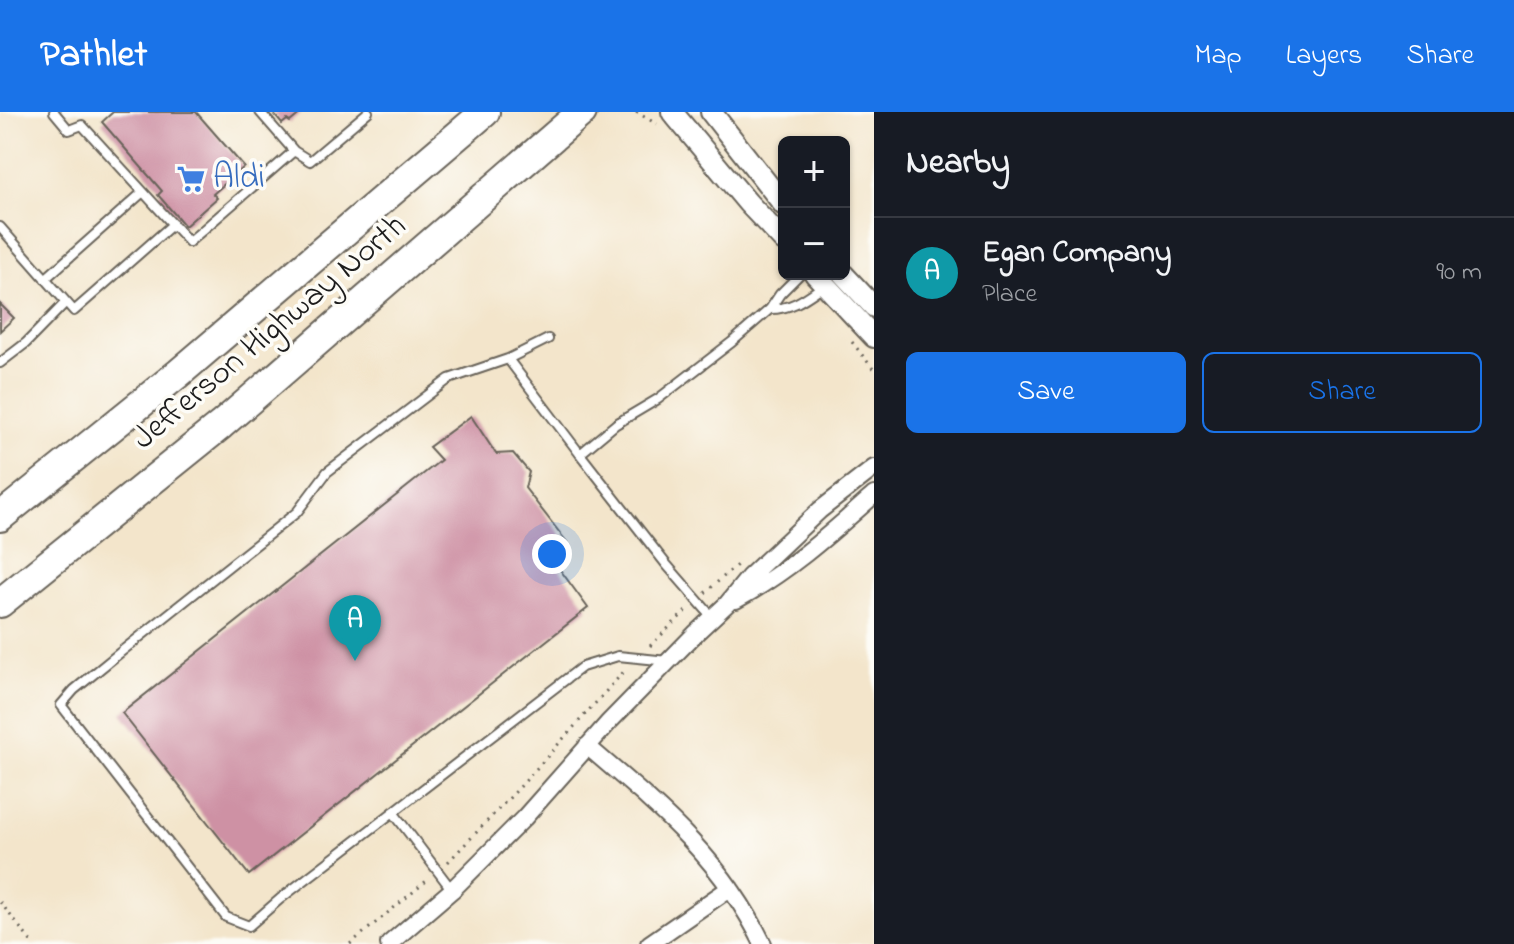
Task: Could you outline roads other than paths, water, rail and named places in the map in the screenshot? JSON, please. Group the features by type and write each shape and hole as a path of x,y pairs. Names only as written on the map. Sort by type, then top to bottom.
{"highway":[{"name":"Jefferson Highway North","path":"0,517 179,373 485,112"},
{"name":"Jefferson Highway North","path":"0,603 221,425 582,112"}],"street":[{"path":"672,112 778,235"},
{"path":"711,112 778,197"},
{"path":"820,280 874,337"},
{"path":"849,280 874,307"},
{"path":"389,944 452,890 524,818 587,746 727,604 749,577 820,510 874,468"},
{"path":"727,604 755,589 812,549 874,495"},
{"path":"587,746 669,816 707,857 730,888 763,944"},
{"path":"649,944 730,888"}],"lane":[{"path":"54,112 69,130 82,125 189,242 294,151"},
{"path":"260,112 294,151 310,161 368,112"},
{"path":"45,279 143,192"},
{"path":"0,227 74,311 173,224"},
{"path":"580,454 616,424 658,399 770,309 794,280"},
{"path":"770,309 790,307 820,280"},
{"path":"0,363 26,343 66,302"},
{"path":"548,339 508,359 449,379 327,472 297,512 74,690 61,705 226,917 249,926 582,667 618,656 668,661"},
{"path":"508,359 666,564 713,618"},
{"path":"393,812 452,890"}],"place":[{"name":"Aldi","path":"191,179"},
{"name":"Egan Company","path":"355,661"}]}
